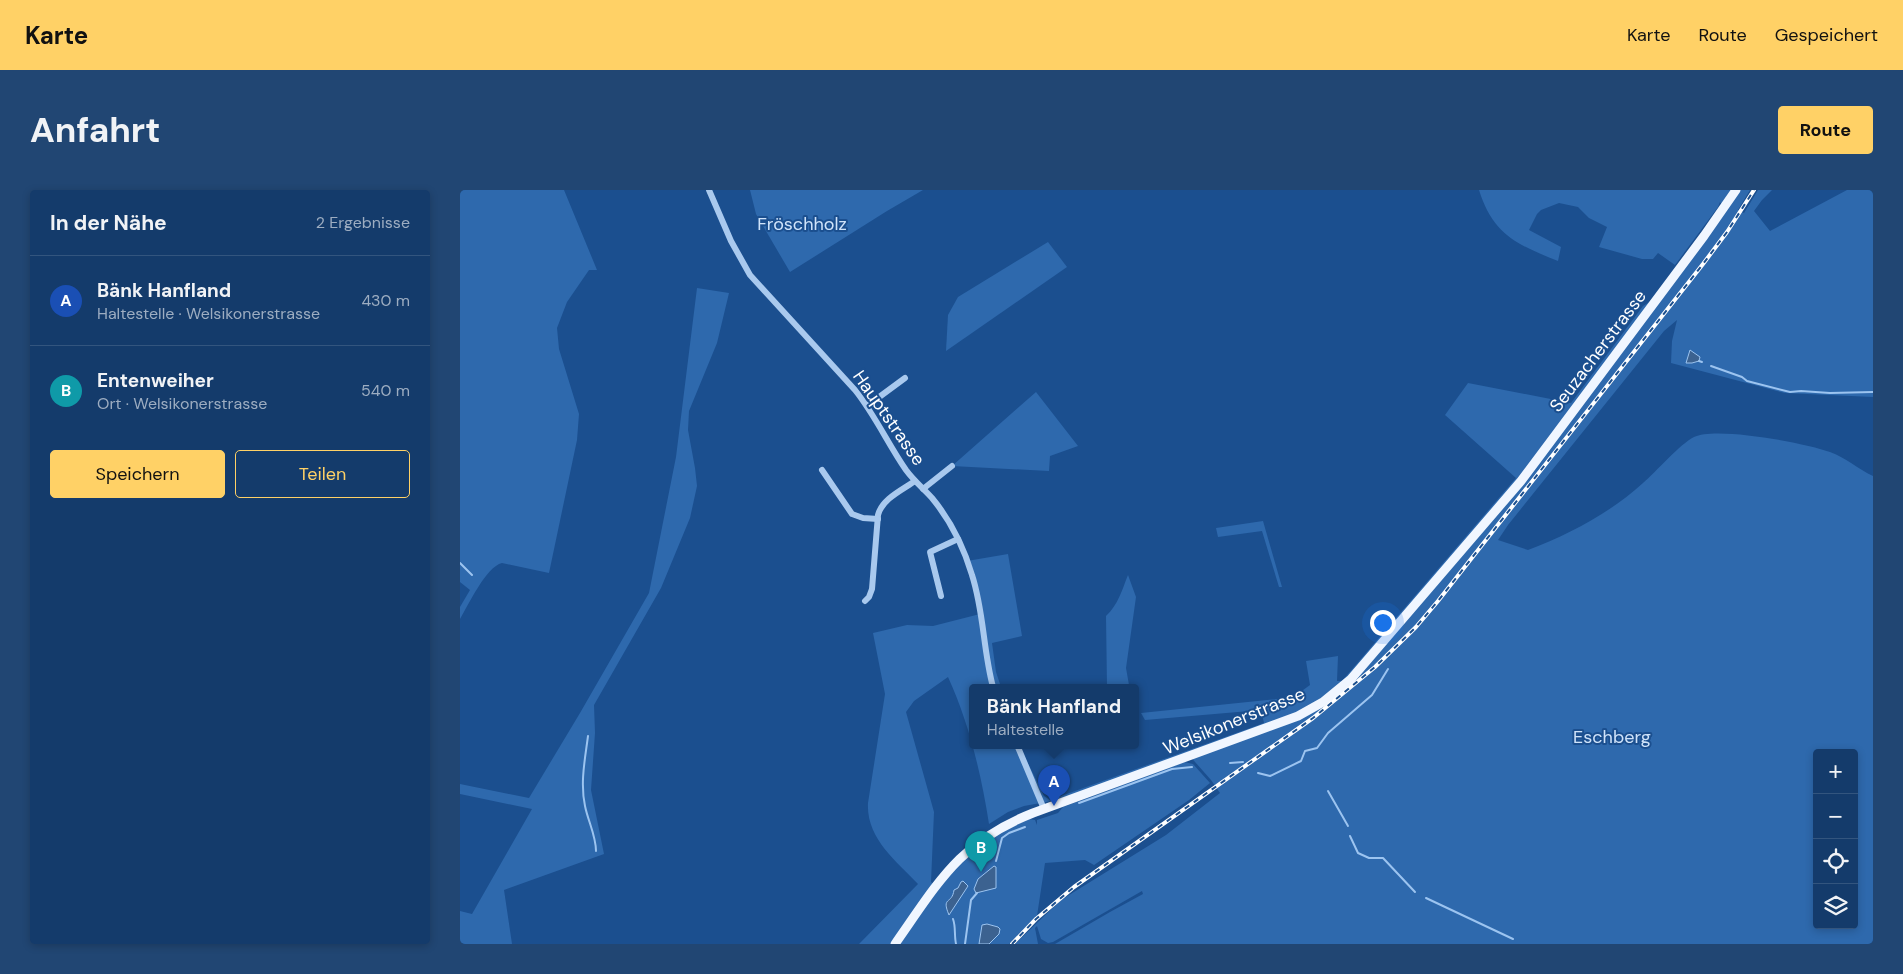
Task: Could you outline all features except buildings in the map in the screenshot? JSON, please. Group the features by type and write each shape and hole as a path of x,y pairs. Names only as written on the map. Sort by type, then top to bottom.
{"main road":[{"name":"Seuzacherstrasse","path":"1482,528 1521,481 1704,236 1736,190"},
{"name":"Welsikonerstrasse","path":"895,944 945,874 960,857 998,828 1044,809 1285,721 1323,702 1351,680 1482,528"}],"street":[{"name":"Hauptstrasse","path":"709,190 731,241 750,275 842,375 866,406 903,466 941,509 958,538 968,561 977,591 987,666 992,684"},
{"path":"866,406 905,378"},
{"path":"923,489 952,466"},
{"path":"822,470 852,514 858,517 878,518"},
{"path":"865,601 872,589 880,508 884,503 915,481"},
{"path":"941,596 930,552 958,538"},
{"path":"1019,749 1044,809"}],"green space":[{"path":"460,190 564,190 597,270 589,270 567,302 557,328 559,349 579,414 577,440 549,573 502,563 496,566 478,587 460,619 460,607 470,590 460,582"},
{"name":"Fröschholz","path":"750,190 923,190 790,272 756,214"},
{"name":"Eschberg","path":"1479,190 1750,190 1738,210 1744,213 1758,190 1772,190 1754,211 1770,231 1847,190 1873,190 1873,397 1785,393 1671,363 1672,341 1677,320 1664,331 1498,540 1528,550 1574,530 1617,504 1688,441 1705,434 1721,433 1761,437 1818,448 1841,457 1873,476 1873,944 1055,944 1143,894 1142,891 1053,942 1048,943 1041,939 1037,926 1035,928 1038,944 1015,944 1061,900 1166,835 1220,793 1188,754 1057,800 1024,806 1008,812 989,824 973,749 1021,749 1044,796 1050,800 1264,723 1261,710 1145,720 1141,713 1286,698 1299,693 1310,685 1306,661 1338,656 1337,681 1342,681 1516,478 1445,415 1468,383 1571,403 1643,306 1660,295 1722,205 1720,202 1675,265 1658,253 1653,259 1642,259 1599,247 1607,227 1589,218 1578,207 1559,203 1541,210 1529,230 1561,247 1558,261 1519,243 1500,228 1492,218"},
{"path":"1048,242 1067,267 946,351 948,315 958,297"},
{"path":"697,288 729,293 717,343 689,411 688,430 697,486 690,518 661,588 594,705 595,733 591,790 604,854 504,890 512,944 460,944 460,911 472,914 532,809 460,794 460,784 529,798 649,593 676,457"},
{"path":"1036,392 1078,446 1050,456 1049,471 952,466"},
{"path":"1263,521 1282,587 1279,587 1262,531 1218,537 1216,528"},
{"name":"Eschberg","path":"1008,554 1022,636 992,643 996,672 1000,684 969,684 969,736 948,677 914,701 906,712 934,812 931,882 936,886 962,861 994,835 1029,819 1035,820 1037,825 1037,820 1058,813 1063,807 1184,762 1193,764 1210,783 1189,800 1094,865 1085,860 1045,863 1037,916 1009,944 859,944 918,884 884,848 877,838 869,816 868,803 885,694 873,633 907,625 933,626 980,614 967,561"},
{"path":"1128,575 1136,597 1126,668 1129,684 1107,684 1106,616 1122,592"}],"shaded area":[{"path":"1690,350 1700,357 1699,361 1686,363"},
{"path":"994,866 996,867 996,888 976,893 974,889 978,879"},
{"path":"963,881 968,886 949,915 946,905 954,890"},
{"path":"987,924 998,927 1000,929 999,934 989,944 979,944 982,925"}],"waterway":[{"path":"1711,366 1742,377 1747,381 1790,392 1873,392"},
{"path":"460,563 472,575"},
{"path":"1258,773 1270,776 1301,761 1305,751 1317,748 1328,733 1372,695 1388,669"},
{"path":"588,736 583,789 585,806 595,840 596,851"},
{"path":"1230,763 1243,762"},
{"path":"1079,803 1172,769 1192,767"},
{"path":"1328,791 1348,826"},
{"path":"996,861 1002,838 1025,827"},
{"path":"1350,836 1358,853 1369,858 1383,858 1415,892"},
{"path":"965,944 971,900 977,893"},
{"path":"1426,898 1513,939"},
{"path":"953,919 956,944"}],"railway":[{"path":"1012,944 1036,919 1074,887 1313,718 1375,667 1416,627 1703,264 1727,232 1754,190"}],"place":[{"name":"Bänk Hanfland","path":"1054,806"},
{"name":"Entenweiher","path":"981,872"}]}
